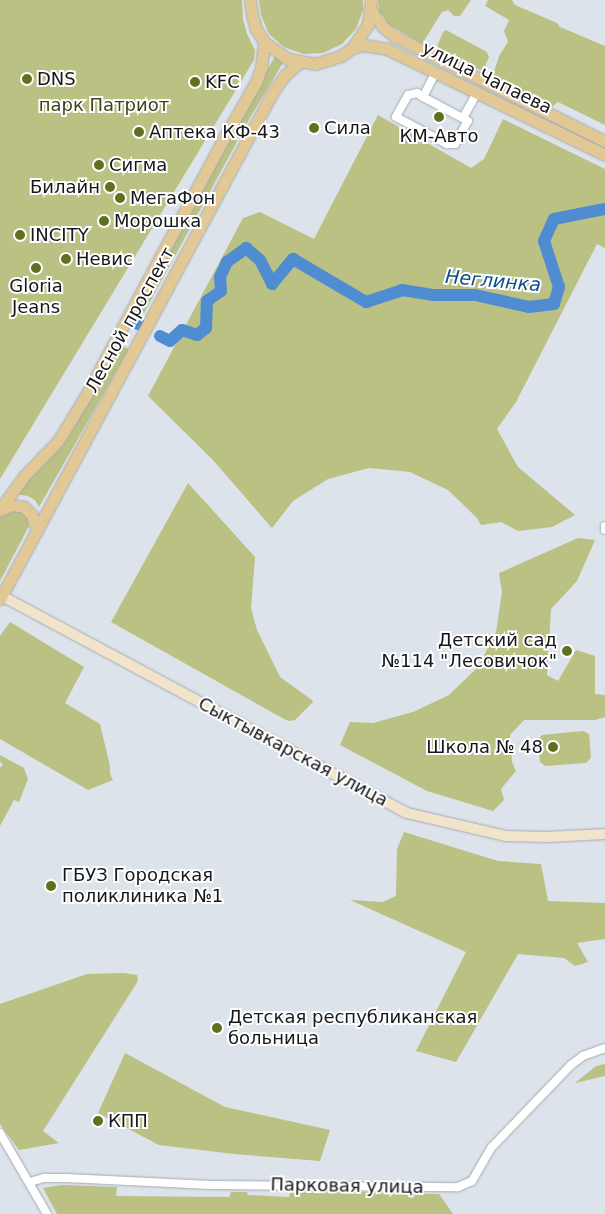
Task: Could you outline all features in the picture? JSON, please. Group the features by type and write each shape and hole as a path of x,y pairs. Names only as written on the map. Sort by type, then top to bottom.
{"main road":[{"path":"250,0 256,29 264,42 275,52 299,62 315,64 329,61 352,48 365,30 371,5"},
{"name":"улица Чапаева","path":"371,5 382,26 394,36 605,141"},
{"name":"Лесной проспект","path":"0,509 10,493 58,441 67,428 256,82 261,68 264,42"},
{"name":"улица Чапаева","path":"352,48 363,45 387,49 605,155"},
{"name":"Лесной проспект","path":"1,598 274,90 284,76 299,62"},
{"path":"0,509 12,505 24,507 32,515 37,530"},
{"name":"Сыктывкарская улица","path":"1,598 407,813 506,836 547,838 605,834"}],"street":[{"path":"423,97 436,72"},
{"path":"417,93 423,97 468,121 455,144 447,144 396,117 408,95 417,93"},
{"path":"463,118 478,93"},
{"name":"Парковая улица","path":"30,1182 44,1178 66,1178 211,1185 458,1186 472,1181 492,1147 572,1065 584,1056 605,1048"},
{"path":"0,1133 47,1214"}],"green space":[{"name":"парк Патриот","path":"0,0 242,0 243,19 247,34 255,50 254,60 0,479"},
{"path":"259,0 363,0 363,10 356,29 342,44 323,53 303,54 284,47 269,34 261,15"},
{"path":"378,0 471,0 460,16 454,16 448,10 442,12 422,44 388,24 383,15 379,14"},
{"path":"488,0 512,0 515,5 605,46 605,125 558,102 552,107 492,78 499,56 508,42 504,31 509,20 485,6"},
{"path":"446,30 487,52 489,57 484,69 480,70 436,49 443,32"},
{"path":"275,56 284,61 251,116 144,313 135,308"},
{"path":"378,115 471,168 484,159 503,119 605,169 605,248 597,244 516,402 497,429 518,467 575,515 552,527 518,531 501,522 481,525 477,518 448,490 410,472 369,468 328,479 293,501 272,528 212,459 148,396 243,218 260,212 314,239"},
{"path":"121,345 129,349 39,507 35,500 28,496 15,494 62,440"},
{"path":"188,483 255,557 251,608 257,630 280,677 313,702 295,720 289,721 284,719 111,622"},
{"path":"14,506 27,514 29,526 0,581 0,517 3,512"},
{"path":"578,538 595,540 577,581 551,609 547,675 558,681 576,650 595,656 595,694 605,695 605,717 595,720 524,720 510,735 512,762 516,771 501,789 504,800 493,811 427,791 340,745 350,722 373,723 413,712 449,695 478,667 496,632 502,592 499,573"},
{"path":"10,622 84,667 65,703 100,724 110,766 110,774 113,780 88,790 0,739 0,636"},
{"path":"583,731 589,734 591,758 586,763 545,766 540,762 537,741 542,735"},
{"path":"0,755 24,768 28,779 19,802 14,800 0,826 0,768 3,764 0,762"},
{"path":"404,832 498,861 541,864 548,901 605,903 605,939 577,943 588,962 575,966 564,958 518,954 456,1062 416,1051 466,952 350,900 383,902 396,896 397,849"},
{"path":"124,973 137,975 138,981 43,1131 59,1143 19,1150 0,1124 0,1004 87,974"},
{"path":"125,1053 225,1107 330,1130 320,1161 234,1154 159,1145 98,1113"},
{"path":"605,1064 605,1076 575,1083 596,1066"},
{"path":"62,1185 117,1187 116,1196 229,1197 231,1192 247,1192 248,1195 289,1197 291,1190 439,1194 453,1214 57,1214 43,1188"}],"waterway":[{"name":"Неглинка","path":"160,336 170,341 182,330 197,335 206,328 207,301 221,291 220,277 227,262 246,248 260,260 272,284 293,259 366,302 402,290 433,295 475,295 529,307 554,304 559,287 544,241 554,219 605,209"},
{"name":"Неглинка","path":"135,323 141,325"}],"place":[{"name":"DNS","path":"27,79"},
{"name":"KFC","path":"195,82"},
{"name":"КМ-Авто","path":"439,117"},
{"name":"Сила","path":"314,128"},
{"name":"Аптека КФ-43","path":"139,132"},
{"name":"Сигма","path":"99,165"},
{"name":"Билайн","path":"110,187"},
{"name":"МегаФон","path":"120,198"},
{"name":"Морошка","path":"104,221"},
{"name":"INCITY","path":"20,235"},
{"name":"Невис","path":"66,259"},
{"name":"Gloria Jeans","path":"36,268"},
{"name":"Детский сад №114 \"Лесовичок\"","path":"567,651"},
{"name":"Школа № 48","path":"553,747"},
{"name":"ГБУЗ Городская поликлиника №1","path":"51,886"},
{"name":"Детская республиканская больница","path":"217,1028"},
{"name":"КПП","path":"98,1121"}]}
